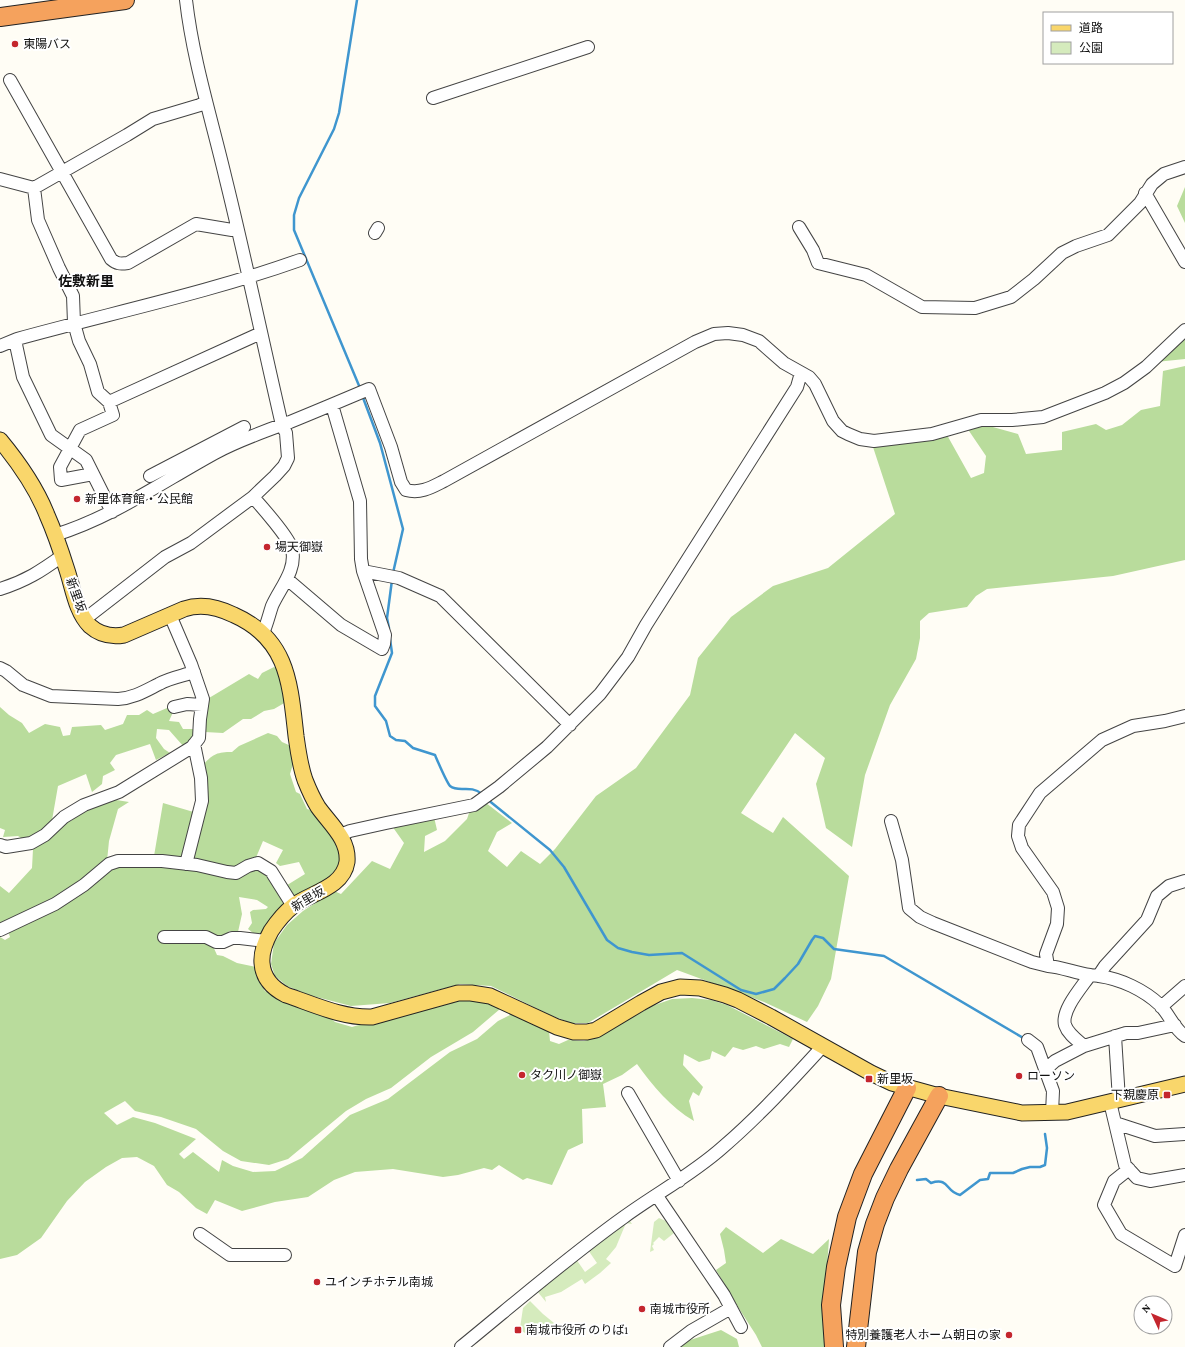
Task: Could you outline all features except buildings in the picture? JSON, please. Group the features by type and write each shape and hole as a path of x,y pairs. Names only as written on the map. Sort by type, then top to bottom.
{"highway":[{"path":"0,17 125,0"},
{"path":"834,1347 831,1305 836,1267 847,1217 863,1174 907,1088"},
{"path":"856,1347 867,1252 875,1224 885,1198 899,1169 939,1096"}],"main road":[{"name":"新里坂","path":"0,440 14,457 30,481 45,510 55,535 80,611 91,626 101,633 118,636 135,632 170,615 191,607 206,606 238,616 263,633 277,651 286,674 301,764 306,782 318,806 340,835 344,843 347,861 345,870 335,883 294,906 278,920 266,941 262,952 262,968 266,978 272,986 286,995 341,1013 358,1017 372,1017 444,996 458,993 471,993 490,996 557,1027 574,1032 587,1032 596,1030 661,992 680,987 690,987 712,991 738,1000 771,1016 871,1073 907,1088 1022,1113 1067,1112 1185,1084"}],"street":[{"path":"85,619 165,558 191,543 253,496 284,466 288,458 286,433 282,425 238,229 193,45 186,0"},
{"path":"433,98 588,47"},
{"path":"10,80 111,259 115,263 128,263 196,224 232,230 238,229"},
{"path":"0,179 34,188 153,119 200,105 206,101"},
{"path":"799,227 813,250 818,263 866,274 922,307 975,308 1011,297 1034,279 1062,253 1076,246 1108,235 1140,203 1152,184 1164,174 1185,167"},
{"path":"34,188 38,220 73,296 74,323 79,341 90,364 98,392 109,402 114,415 80,430 60,467 61,480 93,474"},
{"path":"1145,193 1185,262"},
{"path":"0,346 15,340 74,323 162,301 300,260"},
{"path":"55,535 112,512 216,453 254,435 332,406 369,389 391,447 401,482 406,490 420,492 430,489 688,346 709,336 728,333 754,338 766,345 784,362 809,377 834,421 842,430 860,439 874,441 932,434 980,420 1012,420 1043,417 1105,393 1124,383 1146,367 1185,330"},
{"path":"109,402 261,333"},
{"path":"15,340 23,377 51,435 86,460 112,512"},
{"path":"340,835 386,822 474,804 485,797 547,747 570,725 600,694 628,657 646,625 797,387 801,373"},
{"path":"287,579 341,625 382,649 385,635 363,571 361,559 360,501 332,406"},
{"path":"150,476 244,426"},
{"path":"173,463 185,470"},
{"path":"253,496 292,548 292,566 287,579 272,606 263,633"},
{"path":"0,589 23,581 62,556"},
{"path":"363,571 392,577 440,596 570,725"},
{"path":"0,845 6,847 31,843 45,835 64,817 84,805 119,792 194,744 199,738 203,698 194,672 170,615"},
{"path":"0,668 6,670 23,685 51,696 118,700 143,693 160,683 194,672"},
{"path":"174,707 187,704 202,705"},
{"path":"1048,966 1046,954 1056,924 1058,908 1053,892 1022,848 1018,836 1019,825 1040,793 1102,740 1133,726 1185,716"},
{"path":"186,864 202,801 201,778 194,744"},
{"path":"891,821 902,860 909,908 920,917 1032,962 1123,982 1148,995 1162,1007 1174,1025 1185,1036"},
{"path":"0,930 55,904 84,885 109,864 118,861 162,861 236,873 248,866 258,863 271,871 294,906"},
{"path":"1084,1046 1069,1032 1064,1024 1066,1013 1071,1002 1094,975 1106,966 1146,920 1157,896 1169,886 1185,881"},
{"path":"164,937 206,937 216,942 223,942 232,938 266,941"},
{"path":"1162,1007 1185,986"},
{"path":"1046,1069 1055,1061 1084,1046 1126,1033 1138,1033 1174,1025"},
{"path":"1115,1036 1115,1123 1125,1165 1136,1178 1150,1181 1185,1175"},
{"path":"1028,1040 1037,1047 1046,1069 1053,1091 1052,1113"},
{"path":"461,1347 598,1236 679,1181 723,1148 779,1094 824,1046"},
{"path":"628,1093 679,1181"},
{"path":"1115,1123 1155,1136 1185,1134"},
{"path":"1129,1169 1114,1181 1104,1205 1121,1234 1175,1266 1185,1235"},
{"path":"657,1196 731,1308 741,1327"},
{"path":"200,1234 230,1255 285,1255"},
{"path":"670,1347 691,1331 731,1308"}],"green space":[{"path":"1185,187 1185,223 1177,206"},
{"path":"1185,335 1185,359 1156,362"},
{"path":"1185,366 1185,560 1113,576 987,589 976,596 967,607 929,613 920,621 920,638 916,659 890,705 865,775 852,847 826,828 816,784 825,758 795,733 741,813 773,833 783,817 849,876 831,979 818,1006 807,1022 764,1002 677,970 588,1023 571,1023 550,1015 491,986 460,984 390,1003 351,1006 309,995 287,986 275,976 271,964 274,943 287,925 303,911 334,891 341,894 372,861 390,869 404,843 392,826 434,817 437,830 425,836 424,852 445,841 467,819 470,810 486,803 512,823 497,832 488,851 507,867 521,851 540,864 555,849 596,796 636,768 690,695 698,658 731,617 773,586 828,568 895,514 873,447 947,435 971,478 984,473 986,456 967,428 982,424 1018,434 1026,454 1062,450 1062,432 1096,424 1106,430 1122,425 1141,410 1160,406 1163,371"},
{"path":"274,667 277,669 286,702 274,709 264,711 251,719 243,719 223,733 205,732 204,715 209,698 249,674 258,679 262,673"},
{"path":"0,707 22,723 29,733 45,724 60,727 63,736 70,735 72,727 101,725 105,730 123,724 127,715 139,715 147,710 153,714 167,708 174,710 169,721 179,722 183,729 195,729 197,736 184,747 169,730 157,729 156,738 164,749 170,753 156,760 150,744 116,755 110,763 115,770 103,776 102,784 92,792 86,774 58,786 51,826 24,840 18,836 3,837 5,830 0,828"},
{"path":"268,733 277,736 282,742 291,746 294,761 290,774 296,792 300,794 307,809 317,812 337,841 341,864 332,878 292,900 284,887 305,874 299,862 280,866 276,863 283,850 263,841 255,860 236,869 190,861 203,765 216,754 232,752 239,746"},
{"path":"110,799 129,802 118,809 109,841 107,861 82,884 0,927 0,886 9,893 32,868 33,849 63,822 71,821 86,807"},
{"path":"163,803 197,813 185,859 154,856"},
{"path":"160,864 224,875 258,866 269,873 287,906 263,934 253,933 248,929 252,923 250,912 253,910 266,909 268,907 257,900 239,897 242,914 238,932 229,931 226,936 216,936 212,944 217,955 223,956 237,963 256,967 257,978 265,991 292,1004 323,1012 335,1022 352,1027 452,997 487,1001 500,1009 473,1032 431,1057 391,1088 366,1099 346,1111 288,1159 269,1165 241,1161 223,1151 196,1129 161,1117 135,1111 125,1101 104,1113 117,1125 133,1117 155,1123 196,1139 179,1154 184,1159 193,1152 219,1172 222,1160 233,1166 253,1172 275,1171 302,1158 350,1115 388,1099 450,1052 477,1039 498,1021 514,1013 549,1031 550,1041 559,1044 568,1040 584,1041 599,1037 652,1006 672,999 692,998 711,1000 727,1005 793,1039 789,1047 780,1044 764,1049 756,1046 743,1050 733,1047 725,1057 712,1051 710,1059 699,1062 684,1054 683,1065 703,1087 699,1096 693,1092 689,1101 694,1121 662,1096 637,1064 622,1075 603,1084 606,1107 582,1109 583,1143 568,1150 552,1185 527,1178 523,1180 499,1165 492,1170 484,1168 458,1175 443,1177 393,1169 355,1172 334,1180 308,1197 275,1202 242,1211 215,1200 207,1214 196,1208 179,1192 167,1185 154,1166 137,1157 122,1158 85,1182 67,1201 41,1238 17,1255 0,1259 0,937 5,940 10,937 8,931 109,867"},
{"path":"628,1218 632,1224 626,1223 616,1247 606,1259 611,1263 600,1273 585,1284 582,1279 561,1292 545,1297 546,1302 537,1291 543,1284 604,1235","holes":["588,1250 597,1263 585,1272 576,1259"]},
{"path":"659,1218 666,1221 674,1233 664,1241 659,1237 653,1243 654,1244 652,1246 654,1250 650,1252 654,1222"},
{"path":"726,1227 763,1253 781,1239 813,1254 829,1239 825,1294 825,1347 762,1347 716,1270 726,1263 720,1234"},
{"path":"530,1301 554,1323 549,1327 544,1324 534,1333 525,1333 522,1331 520,1328 523,1308"},
{"path":"721,1330 737,1339 739,1347 679,1347 684,1342"}],"waterway":[{"path":"357,0 339,113 334,129 299,198 294,215 294,230 360,388"},
{"path":"362,395 380,443 403,529 393,573"},
{"path":"389,628 387,618 392,580"},
{"path":"390,639 392,653 375,696 375,706 386,721 390,736 396,740 405,741 413,748 435,755 444,776 453,788 469,789 478,791 482,794"},
{"path":"487,799 550,850 564,867 607,940 618,948 649,955 682,953 741,990 756,994 774,989 798,964 815,936 823,938 834,949 884,956 1025,1039"},
{"path":"917,1180 926,1179 931,1183 945,1183 952,1191 960,1195 980,1180 988,1179 990,1173 1013,1173 1030,1167 1040,1167 1045,1165 1047,1148 1045,1134"}],"place":[{"name":"東陽バス","path":"15,44"},
{"name":"新里体育館・公民館","path":"77,499"},
{"name":"場天御嶽","path":"267,547"},
{"name":"タク川ノ御嶽","path":"522,1075"},
{"name":"ローソン","path":"1019,1076"},
{"name":"新里坂","path":"869,1079"},
{"name":"下親慶原","path":"1167,1095"},
{"name":"ユインチホテル南城","path":"317,1282"},
{"name":"南城市役所","path":"642,1309"},
{"name":"南城市役所 のりば1","path":"518,1330"},
{"name":"特別養護老人ホーム朝日の家","path":"1009,1335"}],"district":[{"name":"佐敷新里","path":"86,281"}]}
